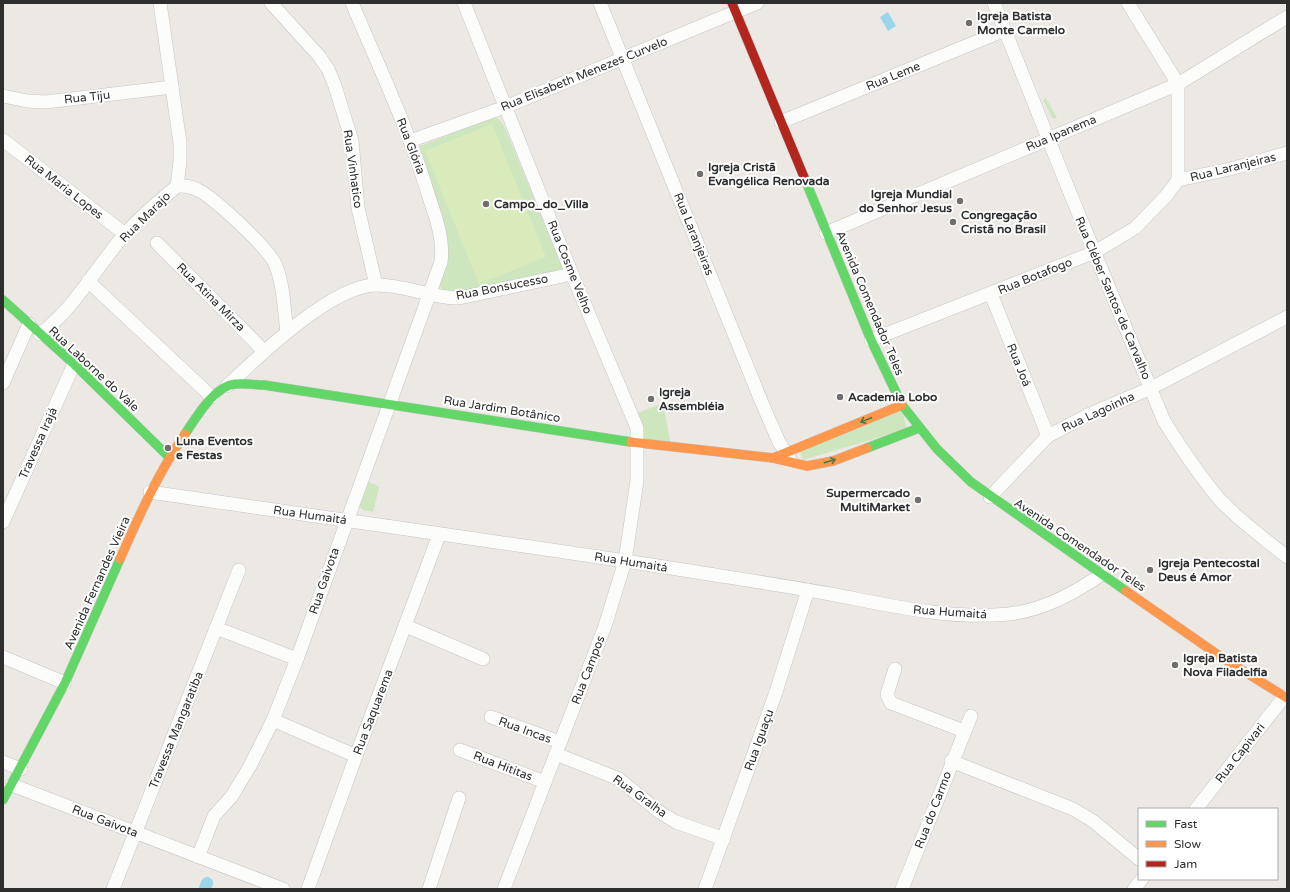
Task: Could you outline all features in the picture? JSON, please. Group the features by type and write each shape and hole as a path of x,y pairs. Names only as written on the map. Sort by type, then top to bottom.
{"main road":[{"name":"Avenida Comendador Teles","path":"734,7 871,340 902,405 918,428 954,466 990,497 1224,659 1286,697"},
{"name":"Rua Laborne do Vale","path":"3,300 74,364 168,457"},
{"name":"Rua Jardim Botânico","path":"227,386 241,384 264,385 636,442 773,458 789,457 807,466 833,461 918,428"},
{"name":"Avenida Fernandes Vieira","path":"3,800 21,769 65,683 150,492 168,457 212,397 227,386"},
{"path":"773,458 789,457 902,405"}],"street":[{"name":"Rua Marajo","path":"40,334 60,316 125,234 149,209 177,186 180,161 180,143 160,3"},
{"name":"Rua Vinhatico","path":"271,3 319,56 328,69 335,86 352,141 358,208 376,285"},
{"name":"Rua Glória","path":"352,3 410,141 425,183 442,242 441,262 430,294"},
{"name":"Rua Cosme Velho","path":"464,3 572,274 635,421 636,442"},
{"name":"Rua Laranjeiras","path":"600,3 762,403 789,457"},
{"name":"Rua Elisabeth Menezes Curvelo","path":"410,141 505,107 623,59 734,7 757,3"},
{"name":"Rua Cléber Santos de Carvalho","path":"994,3 1164,421 1221,501 1250,528 1287,557"},
{"path":"1128,3 1178,84 1178,180"},
{"name":"Rua Ipanema","path":"826,233 1178,84 1287,17"},
{"name":"Rua Leme","path":"781,122 1005,30"},
{"name":"Rua Tiju","path":"3,96 27,101 46,102 172,87"},
{"name":"Rua Maria Lopes","path":"3,140 125,234"},
{"name":"Rua Laranjeiras","path":"1178,180 1230,169 1287,152"},
{"name":"Rua Botafogo","path":"871,340 1095,252 1135,228 1153,212 1178,180"},
{"path":"177,186 189,186 209,197 246,230 273,258 279,277 287,332"},
{"name":"Rua Atina Mirza","path":"157,243 264,351"},
{"name":"Rua Bonsucesso","path":"227,386 264,351 287,332 329,302 362,288 376,285 451,298 469,297 572,274"},
{"path":"88,281 212,397"},
{"name":"Rua Gaivota","path":"203,859 214,816 240,784 273,720 297,659 346,520 430,294"},
{"name":"Rua Joá","path":"991,294 1048,436"},
{"name":"Rua Lagoinha","path":"990,497 1048,436 1088,415 1151,388 1287,317"},
{"path":"3,383 28,324"},
{"name":"Travessa Irajá","path":"3,522 74,364"},
{"name":"Rua Campos","path":"504,889 605,626 625,561 636,481 636,442"},
{"name":"Rua Humaitá","path":"150,492 625,561 808,590 908,609 956,614 1011,614 1033,609 1080,590 1102,574"},
{"name":"Rua Saquarema","path":"308,889 356,756 440,535"},
{"name":"Travessa Mangaratiba","path":"113,889 238,570"},
{"name":"Rua Iguaçu","path":"705,889 776,692 808,590"},
{"path":"406,626 483,659"},
{"path":"216,628 297,659"},
{"path":"3,657 65,683"},
{"path":"895,669 887,694 891,703 964,731"},
{"name":"Rua Capivari","path":"1197,808 1286,697"},
{"name":"Rua do Carmo","path":"902,889 970,716"},
{"name":"Rua Incas","path":"491,717 558,748"},
{"path":"273,720 356,756"},
{"name":"Rua Gralha","path":"558,748 620,779 658,810 676,822 724,839"},
{"name":"Rua Hititas","path":"460,750 545,782"},
{"path":"952,761 1073,809 1093,821 1138,858"},
{"path":"3,762 21,769"},
{"name":"Rua Gaivota","path":"12,785 283,889"},
{"path":"429,889 459,798"},
{"path":"1134,889 1141,880"}],"green space":[{"path":"1046,98 1057,118 1053,119 1043,100"},
{"name":"Campo_do_Villa","path":"493,117 499,119 506,129 564,271 463,292 442,289 437,283 440,248 418,147"},
{"name":"Campo_do_Villa","path":"492,124 546,257 479,284 425,151"},
{"path":"663,403 671,445 646,443 628,417"},
{"path":"901,408 907,429 803,460 799,449"},
{"path":"367,482 375,484 379,488 373,512 363,510 359,506"}],"water":[{"path":"888,12 896,26 888,31 880,17"}],"waterway":[{"path":"205,889 207,883"}],"traffic: fast":[{"path":"804,177 871,340 902,405 937,449 971,482 1126,591"},
{"path":"3,300 74,364 169,457"},
{"path":"185,434 213,396 227,386 242,384 264,385 631,442"},
{"path":"867,448 919,428"},
{"path":"3,800 65,683 120,559"}],"traffic: slow":[{"path":"773,458 902,405"},
{"path":"120,559 158,479 185,434"},
{"path":"631,442 773,458 807,466 833,461 867,448"},
{"path":"1126,591 1224,659 1287,698"}],"traffic: jam":[{"path":"732,3 804,177"}],"place":[{"name":"Igreja Batista Monte Carmelo","path":"969,23"},
{"name":"Igreja Cristã Evangélica Renovada","path":"700,174"},
{"name":"Igreja Mundial do Senhor Jesus","path":"960,201"},
{"name":"Campo_do_Villa","path":"486,204"},
{"name":"Congregação Cristã no Brasil","path":"953,222"},
{"name":"Academia Lobo","path":"840,397"},
{"name":"Igreja Assembléia","path":"651,399"},
{"name":"Luna Eventos e Festas","path":"168,448"},
{"name":"Supermercado MultiMarket","path":"918,500"},
{"name":"Igreja Pentecostal Deus é Amor","path":"1150,570"},
{"name":"Igreja Batista Nova Filadelfia","path":"1175,665"}]}
